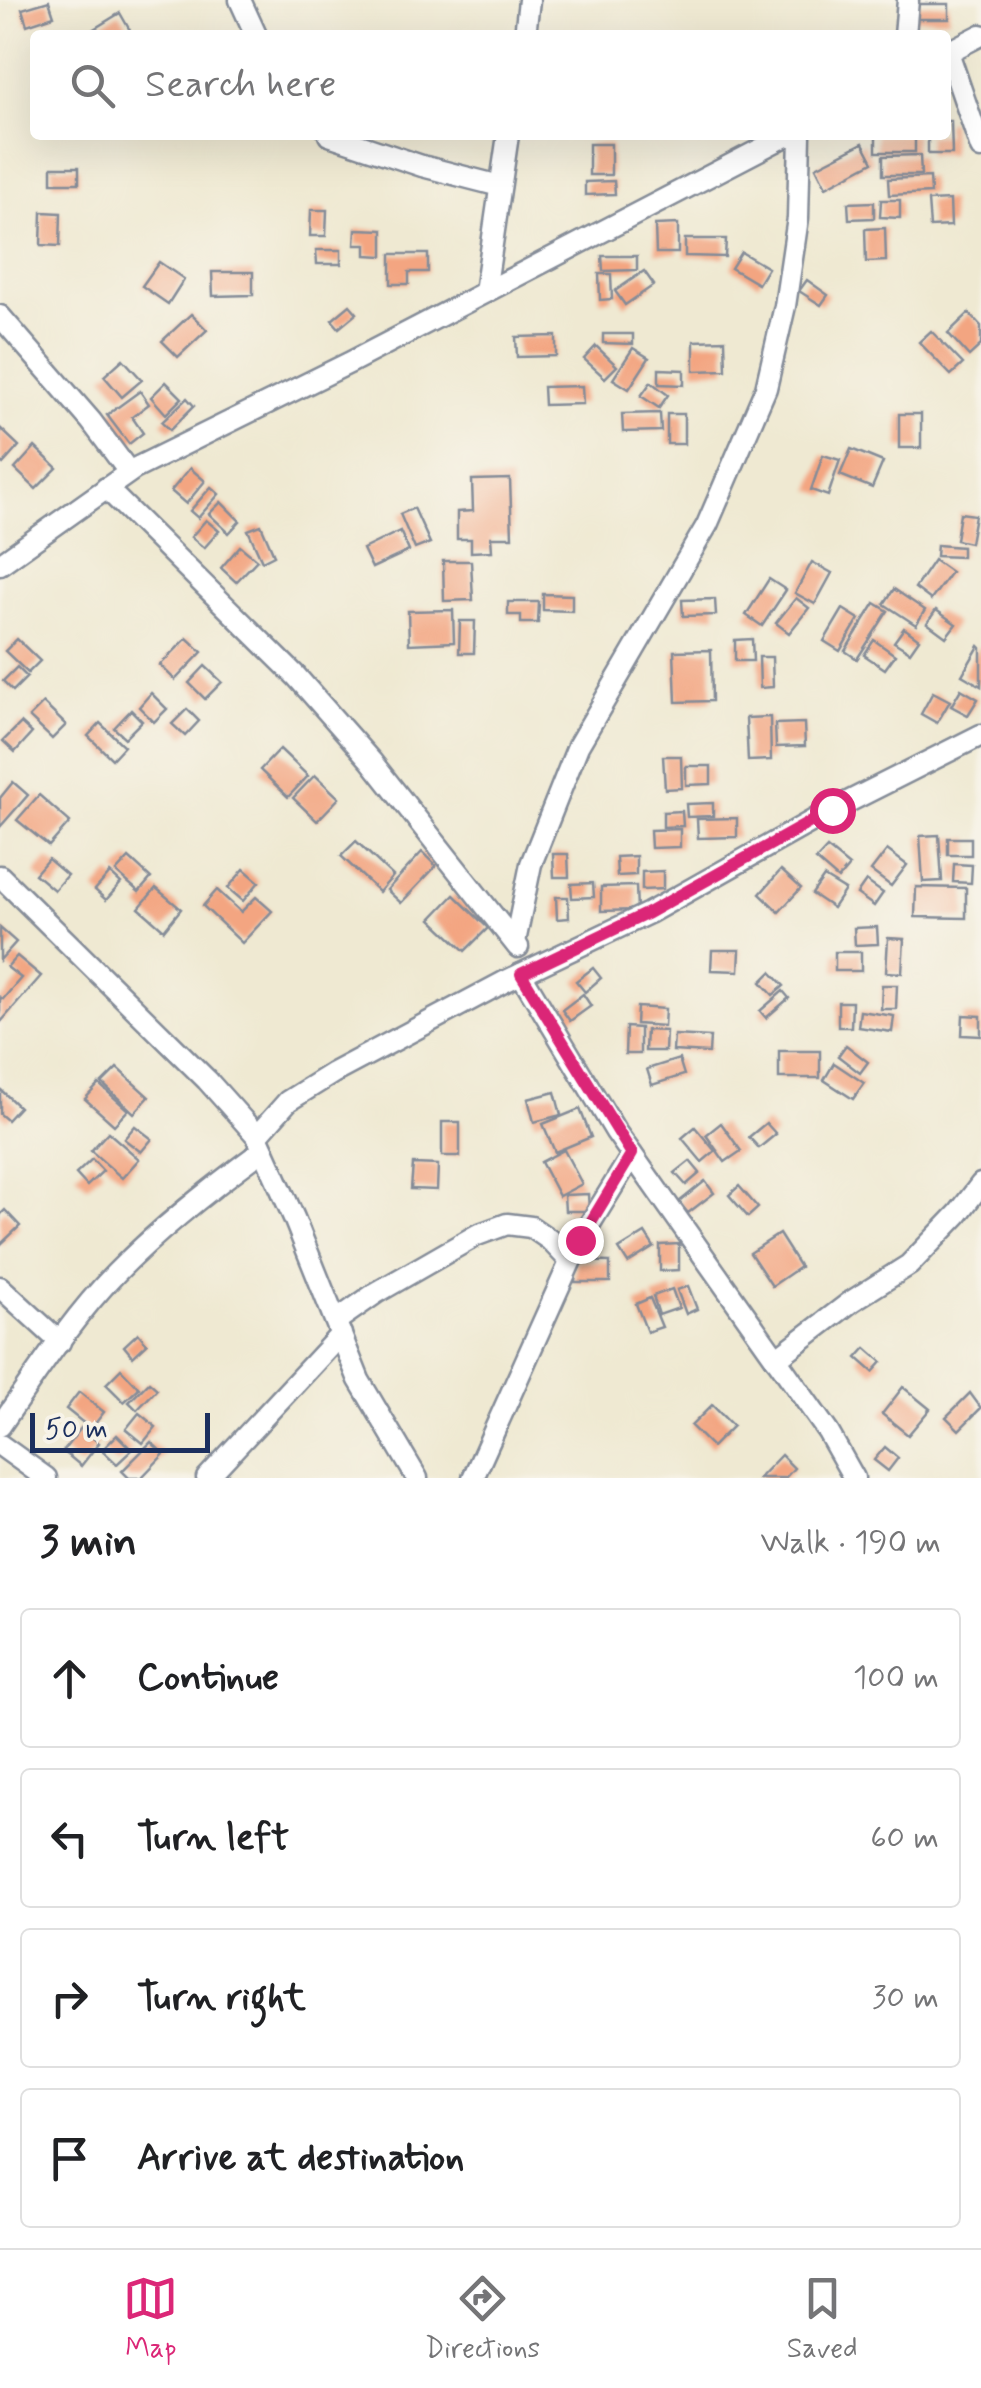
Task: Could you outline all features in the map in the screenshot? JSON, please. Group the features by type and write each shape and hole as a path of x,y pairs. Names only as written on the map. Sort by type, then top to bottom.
{"street":[{"path":"240,0 254,30"},
{"path":"526,30 529,0"},
{"path":"905,30 908,0"},
{"path":"951,50 981,35"},
{"path":"951,63 981,148"},
{"path":"345,140 500,186"},
{"path":"485,292 507,140"},
{"path":"0,564 129,472 778,140"},
{"path":"515,942 531,864 578,746 707,525 766,388 798,218 800,140"},
{"path":"0,316 91,421 129,472"},
{"path":"106,488 296,676 371,761 515,942 632,1154 828,1432 854,1478"},
{"path":"0,1426 114,1274 260,1143 288,1100 528,971 648,913 832,810 981,736"},
{"path":"0,876 207,1080 260,1143 359,1380 417,1478"},
{"path":"473,1478 570,1261 632,1154"},
{"path":"776,1359 852,1301 909,1265 981,1184"},
{"path":"207,1478 339,1328 376,1293 478,1235 507,1224 530,1227 550,1240 570,1261"},
{"path":"0,1286 60,1342"},
{"path":"0,1445 46,1478"}],"building":[{"path":"49,1 54,16 27,25 22,9"},
{"path":"911,4 949,4 949,19 912,19"},
{"path":"120,13 130,30 92,30"},
{"path":"951,121 952,154 928,154 928,140 951,140"},
{"path":"876,140 915,140 915,152 876,152"},
{"path":"863,143 873,162 826,187 816,167"},
{"path":"589,144 611,144 611,175 589,175"},
{"path":"920,155 921,175 883,175 883,156"},
{"path":"52,167 79,167 79,183 52,183"},
{"path":"930,177 931,193 889,195 888,179"},
{"path":"614,181 615,194 585,195 585,182"},
{"path":"881,200 900,200 900,218 880,217"},
{"path":"950,200 951,226 930,227 928,201"},
{"path":"874,202 874,218 849,219 848,203"},
{"path":"311,210 327,210 326,236 310,236"},
{"path":"42,212 61,213 60,246 41,245"},
{"path":"678,224 678,253 656,253 655,225"},
{"path":"885,228 886,261 866,262 865,229"},
{"path":"356,229 383,230 383,256 366,255 366,245 355,245"},
{"path":"685,239 726,239 725,257 685,256"},
{"path":"316,250 341,250 341,264 317,264"},
{"path":"741,252 768,268 758,284 731,268"},
{"path":"391,254 428,254 428,272 409,272 409,284 391,284"},
{"path":"602,256 637,256 637,270 603,271"},
{"path":"159,262 184,279 168,304 142,286"},
{"path":"644,271 654,285 625,305 615,291"},
{"path":"212,272 253,272 253,295 213,296"},
{"path":"599,274 611,274 612,299 600,300"},
{"path":"807,280 828,295 821,305 799,291"},
{"path":"350,305 357,313 339,328 332,320"},
{"path":"969,313 981,326 981,345 969,356 948,333"},
{"path":"191,314 207,330 178,357 162,341"},
{"path":"931,331 963,364 951,375 919,342"},
{"path":"603,334 633,334 633,344 603,343"},
{"path":"556,336 556,356 517,357 516,337"},
{"path":"725,340 726,370 694,371 694,341"},
{"path":"596,346 617,366 605,378 584,359"},
{"path":"633,348 649,358 629,389 613,379"},
{"path":"123,359 142,380 122,397 104,376"},
{"path":"659,369 684,370 684,385 659,384"},
{"path":"166,382 182,398 166,414 151,397"},
{"path":"651,382 668,395 659,408 641,396"},
{"path":"582,386 583,404 544,405 543,387"},
{"path":"140,391 149,404 132,417 143,433 129,444 107,415"},
{"path":"187,398 194,406 170,430 162,422"},
{"path":"660,413 661,431 623,432 622,414"},
{"path":"667,414 684,414 684,444 667,444"},
{"path":"899,414 921,414 921,448 899,448"},
{"path":"0,428 19,446 3,464 0,461"},
{"path":"35,447 57,468 36,489 15,469"},
{"path":"851,449 883,462 872,488 840,475"},
{"path":"823,455 840,460 828,496 811,490"},
{"path":"190,468 205,481 186,504 171,491"},
{"path":"510,479 512,537 491,537 492,551 471,552 471,539 457,539 457,512 473,511 472,480"},
{"path":"211,487 219,494 198,518 190,511"},
{"path":"221,502 240,521 229,533 209,514"},
{"path":"414,508 430,543 415,549 400,514"},
{"path":"960,513 975,515 970,543 956,540"},
{"path":"206,520 219,531 204,548 191,537"},
{"path":"261,525 274,555 262,561 248,530"},
{"path":"400,531 409,551 372,568 363,549"},
{"path":"937,545 962,547 962,557 936,556"},
{"path":"240,546 257,560 236,582 221,568"},
{"path":"934,560 951,572 931,600 915,588"},
{"path":"443,561 471,561 473,600 444,601"},
{"path":"812,562 832,573 815,604 795,593"},
{"path":"769,579 786,590 762,626 746,615"},
{"path":"894,589 925,610 916,625 884,604"},
{"path":"543,594 572,595 572,611 543,610"},
{"path":"796,598 809,608 789,633 776,623"},
{"path":"715,599 716,615 683,616 682,600"},
{"path":"508,602 539,602 538,623 521,623 521,615 508,615"},
{"path":"875,603 888,611 857,659 845,651"},
{"path":"843,609 859,619 840,651 824,641"},
{"path":"453,610 454,642 409,644 408,611"},
{"path":"936,610 956,624 946,637 927,623"},
{"path":"460,621 475,621 474,653 459,653"},
{"path":"904,628 919,639 910,652 894,642"},
{"path":"187,638 202,652 175,680 160,665"},
{"path":"17,639 40,661 28,673 5,651"},
{"path":"752,639 753,661 735,661 735,640"},
{"path":"874,640 895,655 885,669 864,655"},
{"path":"981,648 981,686 962,675"},
{"path":"711,650 712,701 676,702 674,651"},
{"path":"759,657 772,657 773,687 760,688"},
{"path":"205,666 222,682 205,699 189,683"},
{"path":"17,667 27,677 13,691 3,681"},
{"path":"961,689 978,699 968,715 951,706"},
{"path":"933,692 950,701 937,723 921,714"},
{"path":"151,693 167,709 154,722 139,707"},
{"path":"43,703 66,725 52,739 29,717"},
{"path":"187,709 199,721 185,736 172,724"},
{"path":"131,710 142,721 125,738 114,728"},
{"path":"770,717 771,760 748,761 746,718"},
{"path":"21,723 32,733 15,752 3,741"},
{"path":"100,723 124,746 112,759 88,736"},
{"path":"804,723 805,746 776,747 775,724"},
{"path":"280,749 308,776 288,797 260,770"},
{"path":"663,756 681,756 682,788 665,789"},
{"path":"686,766 711,766 711,784 686,785"},
{"path":"315,775 339,798 317,821 293,798"},
{"path":"13,782 28,795 0,827 0,798"},
{"path":"39,795 70,822 49,846 17,820"},
{"path":"713,803 713,816 687,817 686,804"},
{"path":"682,811 683,826 663,827 663,812"},
{"path":"737,818 737,837 698,838 697,819"},
{"path":"680,829 680,847 651,848 650,830"},
{"path":"939,835 942,881 923,882 920,836"},
{"path":"948,838 971,838 971,855 948,855"},
{"path":"356,841 393,876 379,892 341,856"},
{"path":"827,848 849,866 838,879 816,860"},
{"path":"887,850 907,865 891,886 871,871"},
{"path":"422,852 436,866 401,903 387,890"},
{"path":"553,854 568,854 569,877 554,877"},
{"path":"636,856 636,875 617,876 616,857"},
{"path":"129,858 151,878 139,892 116,872"},
{"path":"48,859 67,875 54,890 35,874"},
{"path":"954,864 972,865 971,883 953,882"},
{"path":"244,869 259,882 243,901 228,888"},
{"path":"781,870 801,888 779,912 760,894"},
{"path":"663,871 663,889 642,890 642,872"},
{"path":"110,873 121,883 106,900 95,890"},
{"path":"824,877 845,890 833,908 812,894"},
{"path":"866,881 883,893 874,906 857,894"},
{"path":"593,883 594,897 572,898 571,884"},
{"path":"636,886 637,910 601,911 601,887"},
{"path":"916,887 966,888 966,918 915,917"},
{"path":"156,888 181,909 164,930 139,908"},
{"path":"217,890 241,912 256,897 272,911 242,943 203,906"},
{"path":"454,895 488,928 465,951 431,919"},
{"path":"556,897 568,897 569,918 557,919"},
{"path":"877,927 878,944 855,945 854,928"},
{"path":"0,928 16,942 0,960"},
{"path":"888,938 904,939 902,973 886,972"},
{"path":"712,950 740,950 739,971 711,970"},
{"path":"835,952 861,952 861,971 835,971"},
{"path":"17,956 41,976 0,1023 0,997 3,999 21,978 7,967"},
{"path":"593,968 601,978 585,992 576,981"},
{"path":"771,972 784,986 773,995 761,982"},
{"path":"882,985 897,985 896,1009 881,1009"},
{"path":"783,991 789,998 766,1018 760,1011"},
{"path":"583,994 591,1006 570,1021 562,1010"},
{"path":"838,1002 852,1002 851,1027 838,1027"},
{"path":"637,1007 665,1009 664,1026 636,1024"},
{"path":"860,1011 894,1016 892,1032 858,1027"},
{"path":"963,1015 981,1016 981,1036 962,1035"},
{"path":"626,1027 640,1028 640,1054 625,1054"},
{"path":"646,1030 666,1031 665,1051 645,1051"},
{"path":"674,1035 710,1037 709,1053 673,1051"},
{"path":"846,1045 868,1062 860,1073 838,1056"},
{"path":"779,1051 820,1051 820,1078 779,1078"},
{"path":"679,1059 684,1075 652,1085 647,1069"},
{"path":"834,1063 864,1083 853,1099 824,1080"},
{"path":"117,1068 149,1097 134,1113 102,1083"},
{"path":"99,1084 128,1110 114,1125 85,1099"},
{"path":"0,1089 19,1107 7,1120 0,1114"},
{"path":"555,1092 561,1115 534,1122 528,1099"},
{"path":"580,1109 591,1137 555,1152 543,1124"},
{"path":"442,1122 460,1122 460,1156 442,1156"},
{"path":"721,1123 741,1151 725,1162 706,1135"},
{"path":"766,1123 776,1134 759,1148 749,1137"},
{"path":"135,1126 152,1139 141,1152 124,1139"},
{"path":"695,1127 715,1151 702,1162 682,1138"},
{"path":"108,1132 139,1159 122,1178 91,1151"},
{"path":"564,1150 582,1184 559,1196 541,1162"},
{"path":"92,1159 103,1171 87,1186 76,1174"},
{"path":"690,1161 700,1173 686,1185 675,1173"},
{"path":"413,1164 438,1165 437,1190 411,1189"},
{"path":"705,1181 714,1193 688,1213 679,1202"},
{"path":"739,1186 758,1208 748,1217 729,1195"},
{"path":"588,1194 589,1211 565,1211 564,1195"},
{"path":"5,1210 20,1226 0,1245 0,1215"},
{"path":"645,1233 654,1247 628,1263 619,1249"},
{"path":"779,1234 800,1267 772,1286 750,1253"},
{"path":"679,1244 679,1270 660,1271 660,1245"},
{"path":"576,1261 610,1262 610,1282 575,1282"},
{"path":"688,1286 697,1309 686,1314 677,1290"},
{"path":"672,1289 679,1308 659,1315 653,1296"},
{"path":"650,1298 662,1327 647,1332 636,1304"},
{"path":"138,1333 147,1344 133,1357 124,1346"},
{"path":"866,1348 882,1362 873,1372 857,1358"},
{"path":"121,1369 139,1388 124,1402 106,1384"},
{"path":"149,1382 157,1389 137,1410 129,1402"},
{"path":"903,1387 930,1409 908,1435 882,1414"},
{"path":"79,1392 104,1412 91,1429 66,1409"},
{"path":"970,1393 981,1408 959,1430 946,1417"},
{"path":"712,1405 733,1426 712,1447 691,1426"},
{"path":"139,1413 156,1427 143,1443 126,1429"},
{"path":"81,1428 99,1443 81,1466 63,1451"},
{"path":"117,1435 132,1450 117,1464 102,1450"},
{"path":"151,1442 164,1454 141,1478 129,1478 122,1471"},
{"path":"885,1447 898,1458 888,1471 874,1460"},
{"path":"781,1455 794,1468 785,1478 759,1478"}],"route":[{"path":"580,1240 632,1154 521,974 648,913 832,810"}]}
